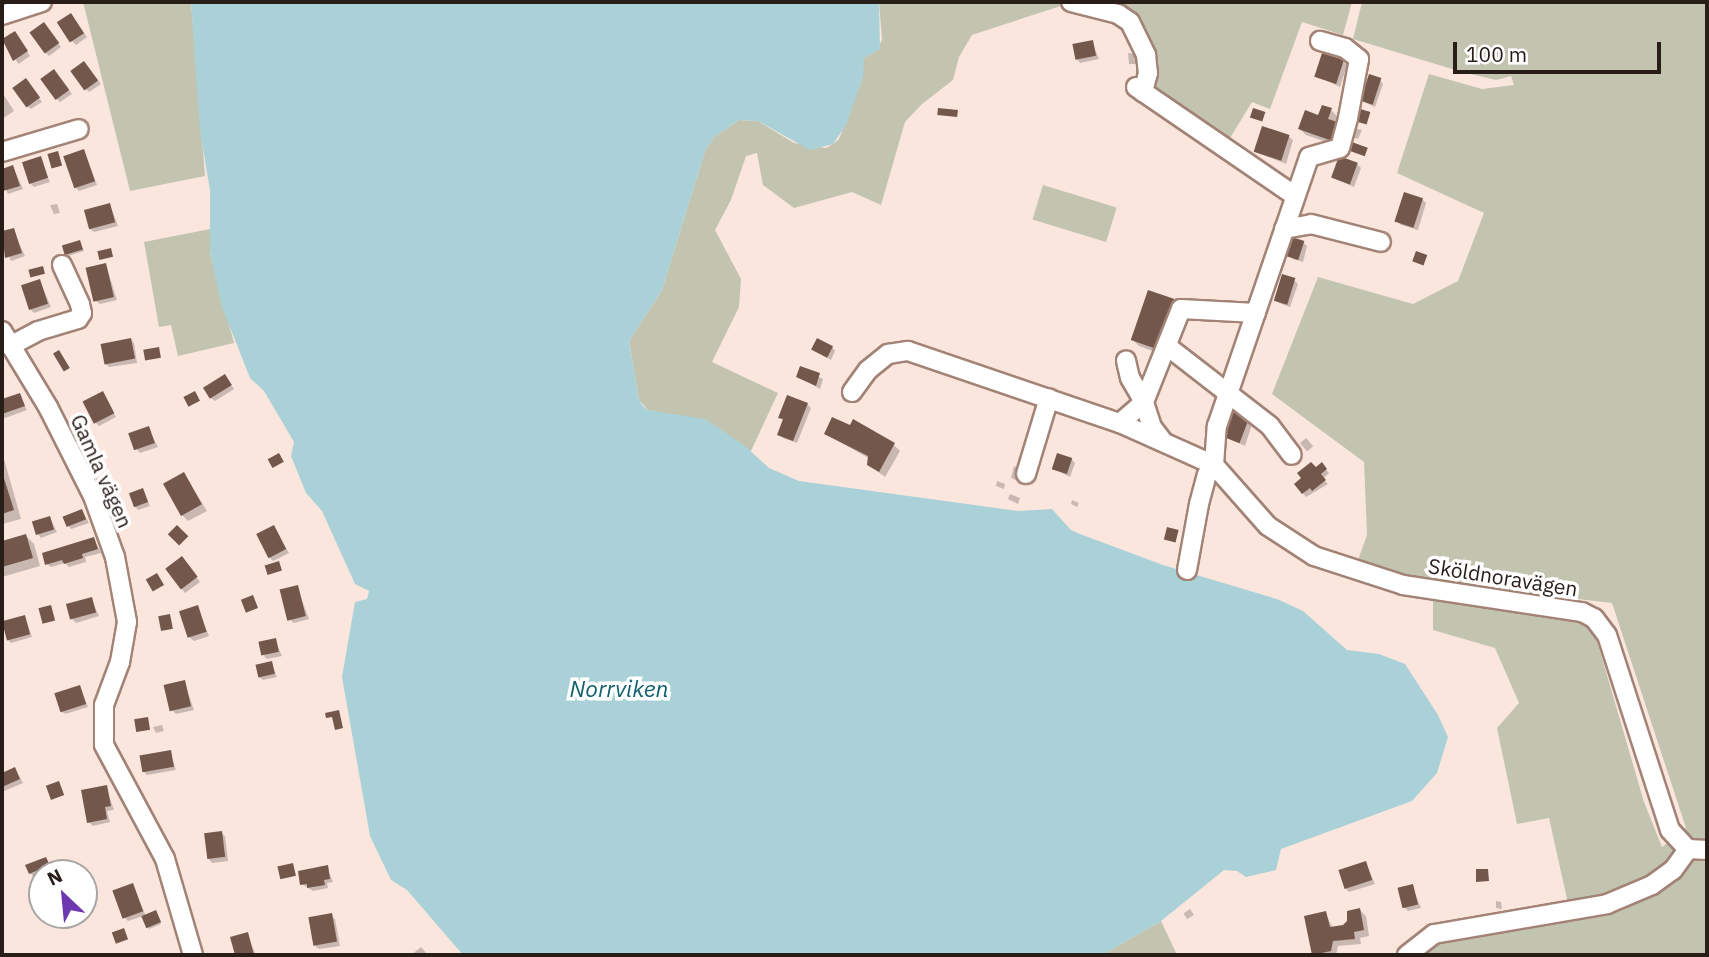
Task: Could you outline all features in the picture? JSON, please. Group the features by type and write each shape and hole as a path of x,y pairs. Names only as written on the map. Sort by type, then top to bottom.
{"street":[{"path":"2,15 42,2"},
{"path":"1071,2 1118,14 1130,22 1146,55 1148,73 1139,90 1295,196"},
{"path":"1187,570 1199,504 1207,475 1214,465 1217,426 1309,157 1340,148 1360,59 1345,48 1320,41"},
{"path":"2,152 79,129"},
{"path":"1284,229 1311,224 1381,242"},
{"path":"6,338 78,319 82,313 80,304 62,265"},
{"path":"1119,423 1144,401 1181,309 1256,313"},
{"name":"Gamla vägen","path":"6,338 48,407 93,496 115,556 127,622 120,662 104,705 104,745 165,859 193,955"},
{"path":"1167,346 1270,426 1292,455"},
{"name":"Sköldnoravägen","path":"852,392 868,370 888,354 908,351 1119,423 1214,465 1268,526 1314,556 1404,585 1582,612 1594,618 1607,635 1670,830 1688,849"},
{"path":"1126,360 1130,377 1144,401 1152,426 1168,443 1195,444 1217,426"},
{"path":"1026,474 1049,398"},
{"path":"1407,955 1434,934 1606,904 1652,885 1673,870 1688,849 1707,850"}],"green space":[{"path":"83,2 191,2 205,176 130,191"},
{"path":"879,2 1073,2 972,35 959,57 953,80 922,104 905,122 881,205 852,192 794,208 763,185 757,153 746,156 731,200 715,230 741,279 739,307 712,362 778,393 751,451 677,416 648,410 639,400 629,341 662,290 705,151 714,137 739,120 758,121 794,143 826,148 839,139 863,77 863,58 875,52 882,40"},
{"path":"1087,2 1352,2 1343,35 1302,22 1270,109 1252,102 1227,143 1154,96 1154,77 1144,35"},
{"path":"1362,2 1707,2 1707,955 1423,955 1437,942 1571,917 1549,818 1517,824 1497,728 1519,703 1495,648 1433,630 1433,598 1581,623 1595,634 1644,802 1662,847 1686,828 1612,603 1408,579 1357,563 1367,535 1364,462 1272,394 1318,277 1413,304 1458,281 1484,213 1397,173 1429,74 1482,89 1514,85 1511,76 1496,80 1353,39"},
{"path":"1043,185 1117,208 1106,242 1032,219"},
{"path":"210,229 210,253 234,343 178,356 171,325 159,327 144,242"},
{"path":"1161,921 1177,955 1102,955"}],"water":[{"name":"Norrviken","path":"191,2 879,2 880,49 864,58 863,77 846,125 833,144 810,150 758,121 739,120 714,137 705,151 662,290 629,341 639,400 643,406 648,410 705,419 745,446 769,468 799,481 1018,511 1052,509 1071,530 1080,534 1163,565 1277,599 1303,611 1347,650 1379,654 1405,664 1438,715 1448,737 1437,773 1412,801 1281,849 1276,870 1246,877 1237,871 1224,870 1161,921 1102,955 463,955 407,890 391,880 370,836 342,677 355,602 367,599 369,591 355,584 322,511 306,493 291,456 294,442 264,391 250,378 222,307 210,252 210,190 200,131"}],"building":[{"path":"71,13 84,33 70,42 57,22"},
{"path":"44,22 59,43 45,54 29,33"},
{"path":"15,31 28,51 13,61 2,39"},
{"path":"1093,40 1096,56 1075,60 1072,44"},
{"path":"1322,53 1344,60 1336,84 1314,77"},
{"path":"84,61 98,80 84,90 70,71"},
{"path":"54,69 69,90 56,100 40,79"},
{"path":"1369,74 1381,78 1373,105 1360,101"},
{"path":"26,78 40,97 26,107 12,88"},
{"path":"1322,105 1332,108 1328,119 1344,124 1338,143 1298,129 1305,110 1318,115"},
{"path":"938,108 958,110 957,117 937,115"},
{"path":"1253,108 1265,112 1262,122 1250,118"},
{"path":"1357,108 1370,112 1367,125 1353,120"},
{"path":"1262,126 1290,135 1281,161 1254,152"},
{"path":"1349,141 1368,148 1365,156 1346,149"},
{"path":"84,149 95,181 74,188 63,156"},
{"path":"58,151 62,165 52,168 47,154"},
{"path":"41,156 48,178 29,184 22,162"},
{"path":"1339,156 1358,163 1350,184 1331,178"},
{"path":"13,165 20,186 3,191 2,169"},
{"path":"1404,192 1423,198 1413,228 1394,221"},
{"path":"110,203 115,222 89,229 84,210"},
{"path":"14,228 22,253 5,258 2,231"},
{"path":"1292,237 1304,241 1298,260 1286,256"},
{"path":"80,240 83,250 65,255 62,246"},
{"path":"111,248 113,257 99,260 97,251"},
{"path":"1416,251 1427,255 1424,265 1412,261"},
{"path":"106,263 114,297 93,302 86,268"},
{"path":"43,266 45,274 30,277 28,270"},
{"path":"1282,274 1295,278 1287,305 1274,301"},
{"path":"40,279 48,304 29,310 21,285"},
{"path":"1148,290 1174,299 1157,349 1131,340"},
{"path":"131,338 135,359 105,365 101,344"},
{"path":"817,338 833,346 827,358 811,350"},
{"path":"159,347 161,358 145,361 143,350"},
{"path":"59,350 70,368 64,372 53,354"},
{"path":"800,366 820,373 816,386 796,377"},
{"path":"225,374 232,385 210,399 203,388"},
{"path":"103,391 114,413 94,424 83,401"},
{"path":"195,391 200,401 188,407 183,397"},
{"path":"20,393 25,406 2,414 2,399"},
{"path":"787,395 808,403 793,441 777,435 783,419 778,418"},
{"path":"1234,410 1250,416 1239,443 1224,437"},
{"path":"832,417 850,425 853,419 895,443 879,472 867,465 868,456 824,434"},
{"path":"149,426 155,443 134,450 128,433"},
{"path":"279,453 284,462 272,468 268,459"},
{"path":"1057,453 1072,458 1067,474 1052,469"},
{"path":"1311,462 1316,467 1322,462 1327,469 1321,474 1326,480 1312,491 1310,488 1302,494 1294,484 1301,478 1297,473"},
{"path":"2,472 14,510 2,514"},
{"path":"184,472 202,504 181,516 163,484"},
{"path":"143,488 148,502 134,507 129,493"},
{"path":"82,509 86,519 67,527 63,517"},
{"path":"50,516 54,529 36,535 32,522"},
{"path":"177,525 188,536 179,546 168,534"},
{"path":"274,525 286,549 268,558 256,534"},
{"path":"1167,527 1179,530 1175,543 1164,540"},
{"path":"26,534 33,558 2,567 2,541"},
{"path":"94,537 98,549 82,554 83,558 64,564 62,560 45,565 42,553"},
{"path":"182,556 198,577 181,589 165,569"},
{"path":"279,561 282,571 268,575 265,565"},
{"path":"157,573 164,585 153,592 146,580"},
{"path":"298,585 306,616 287,621 280,590"},
{"path":"253,595 258,608 246,613 241,600"},
{"path":"92,597 96,612 70,619 66,604"},
{"path":"51,605 55,620 43,624 38,608"},
{"path":"198,605 207,632 188,638 179,611"},
{"path":"170,614 173,629 161,631 158,616"},
{"path":"25,615 30,634 7,641 2,621"},
{"path":"276,638 279,652 261,655 258,642"},
{"path":"272,661 275,674 258,677 255,665"},
{"path":"185,680 191,706 170,711 164,685"},
{"path":"80,685 86,704 61,712 54,693"},
{"path":"339,710 343,728 335,730 332,717 326,718 325,713"},
{"path":"148,717 150,730 136,732 134,719"},
{"path":"171,750 174,767 142,772 139,756"},
{"path":"15,767 20,779 2,787 2,773"},
{"path":"59,781 64,795 51,800 46,786"},
{"path":"107,785 111,806 105,807 107,819 87,823 81,790"},
{"path":"222,831 225,857 207,859 204,833"},
{"path":"1366,861 1372,880 1345,889 1338,870"},
{"path":"293,863 296,876 280,879 277,867"},
{"path":"328,865 330,879 324,880 325,885 307,888 307,884 300,885 298,871"},
{"path":"1476,869 1488,869 1489,881 1476,882"},
{"path":"133,883 143,911 123,919 112,891"},
{"path":"1413,884 1418,904 1403,908 1397,888"},
{"path":"1360,908 1364,930 1354,932 1355,939 1333,941 1331,951 1312,955 1304,916 1326,911 1330,927 1343,925 1347,921 1347,911"},
{"path":"156,910 161,922 146,928 141,916"},
{"path":"332,913 337,942 313,946 308,917"},
{"path":"124,928 128,939 116,944 112,932"},
{"path":"248,932 254,955 235,955 230,937"}]}
